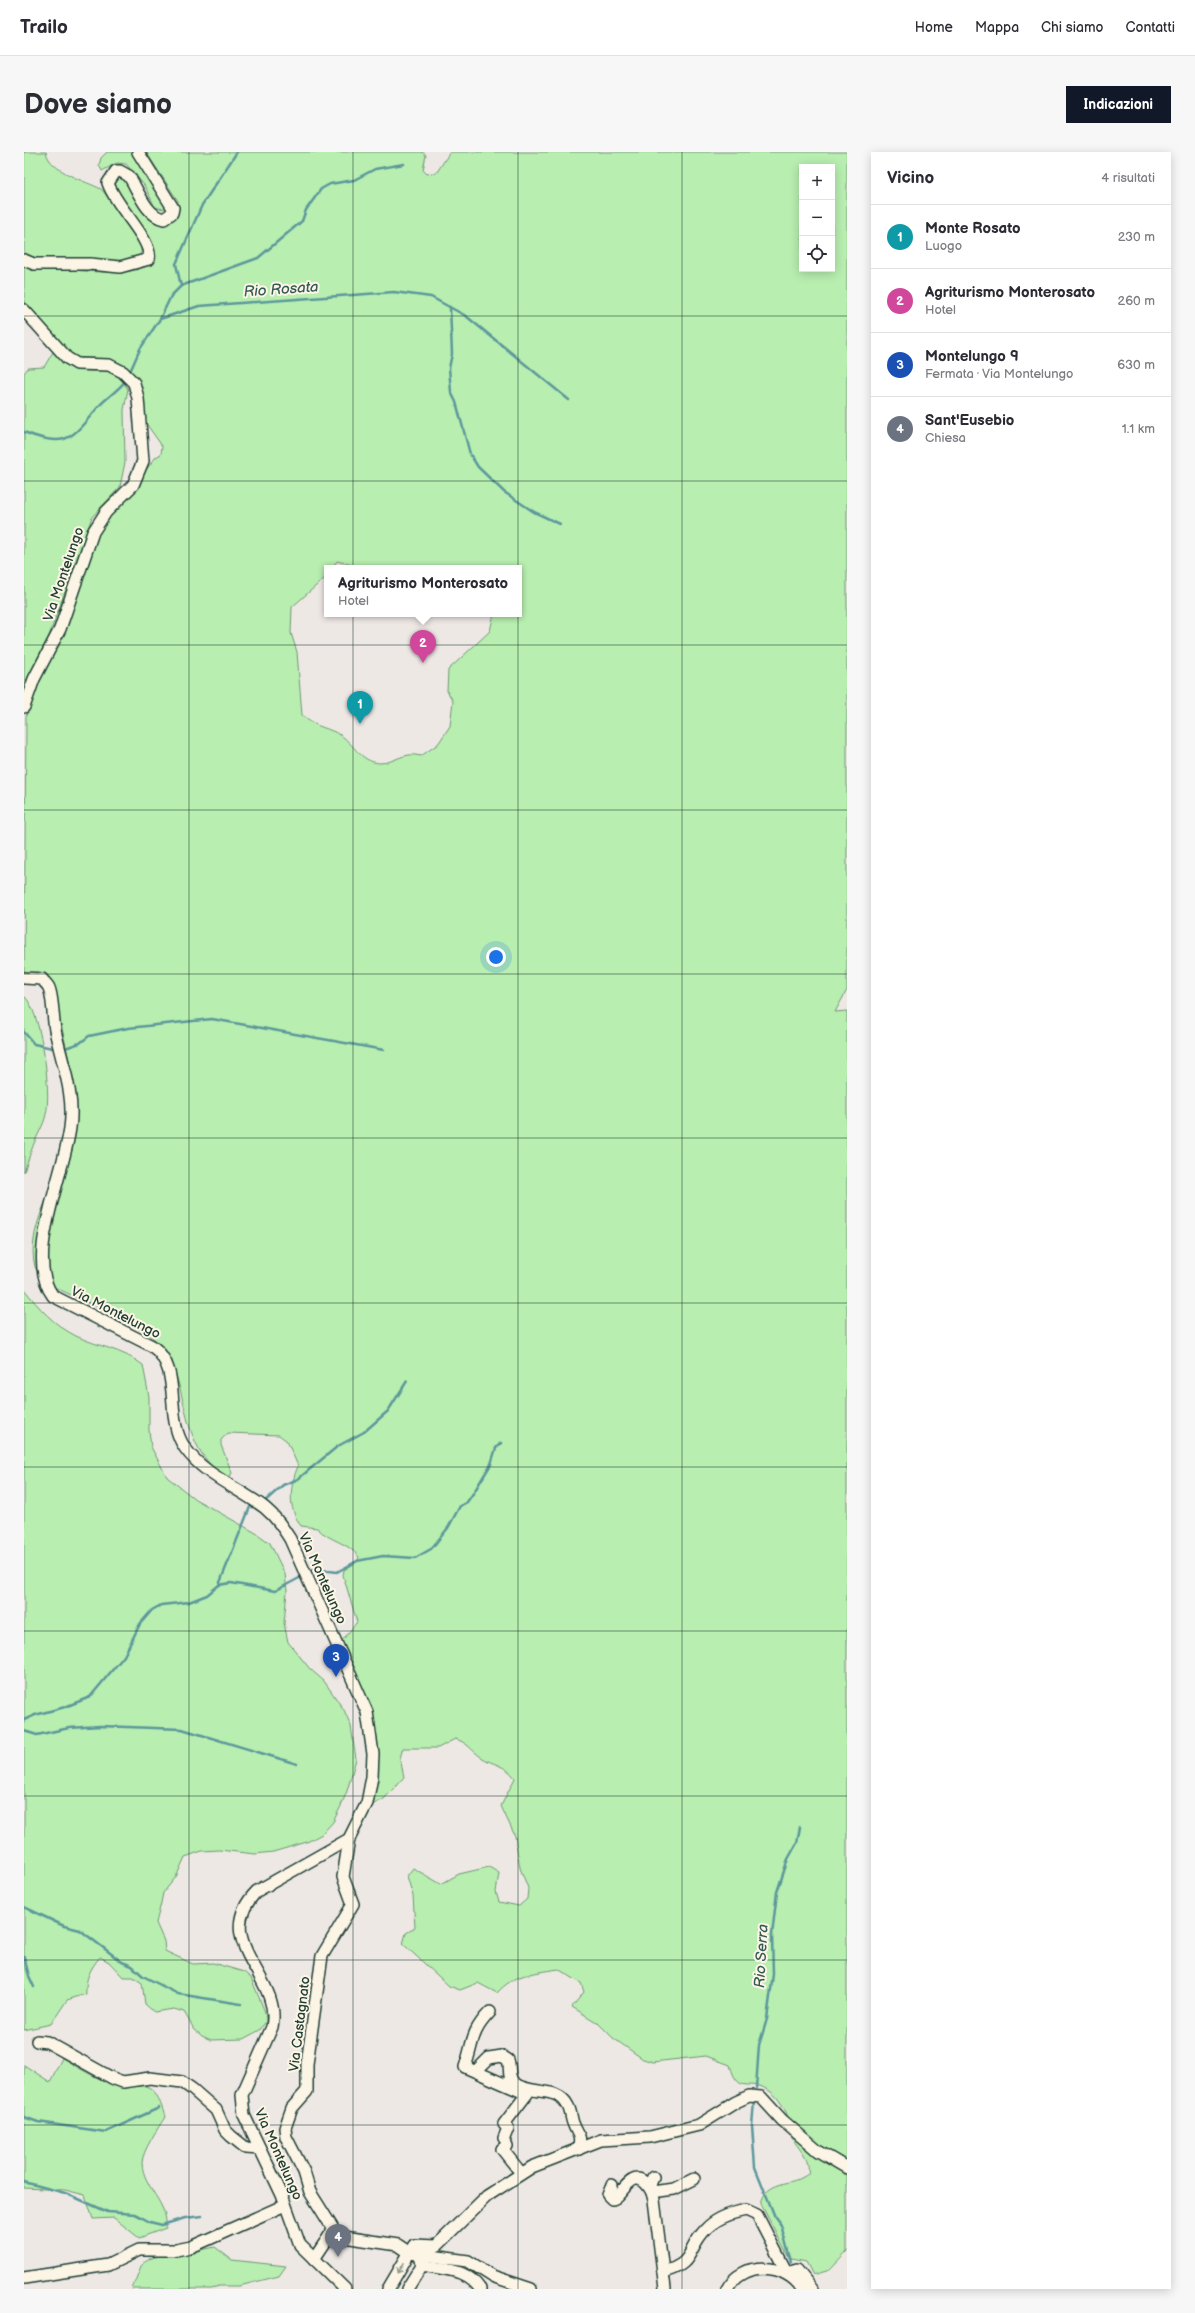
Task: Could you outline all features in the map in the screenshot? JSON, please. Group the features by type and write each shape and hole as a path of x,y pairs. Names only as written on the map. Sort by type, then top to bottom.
{"street":[{"path":"24,260 34,264 65,266 90,264 120,267 149,259 151,252 144,239 122,210 108,183 116,172 124,173 129,176 150,212 156,218 164,219 172,213 174,208 170,199 138,152"},
{"name":"Via Montelungo","path":"24,310 67,358 77,364 109,365 123,372 134,383 138,398 143,461 133,485 106,512 95,527 60,629 34,679 24,707"},
{"path":"24,978 42,979 49,988 56,1032 71,1094 72,1109 66,1145 36,1216"},
{"name":"Via Montelungo","path":"34,1280 53,1296 159,1351 167,1365 173,1398 174,1426 185,1447 210,1472 266,1508 278,1520 290,1539 367,1712 371,1730 373,1754 367,1803 349,1839 257,1891 249,1899 242,1912 240,1935 243,1945 268,1993 273,2005 274,2016 272,2027 242,2095 244,2115 285,2204 304,2250 314,2259"},
{"name":"Via Castagnato","path":"331,2231 310,2192 304,2172 286,2137 285,2128 292,2108 308,2092 307,2064 322,1956 353,1904 343,1878 349,1839"},
{"path":"490,2012 480,2023 471,2038 470,2052 465,2067 527,2094 504,2124 508,2128 505,2141 506,2146 502,2148 521,2173"},
{"path":"37,2041 47,2042 105,2075 123,2082 150,2078 182,2082 192,2088 216,2110 225,2130 231,2136 246,2148 260,2149"},
{"path":"476,2072 489,2058 502,2056 508,2060 510,2077 514,2083 531,2091 552,2093 561,2097 568,2104 573,2123 581,2136 579,2149"},
{"path":"422,2265 414,2245 436,2246 476,2205 521,2173 601,2140 650,2136 693,2126 749,2096 757,2095 818,2151 847,2168"},
{"path":"653,2177 650,2182 665,2289"},
{"path":"652,2192 674,2189 694,2179"},
{"path":"612,2185 608,2195 612,2199 618,2197 628,2183 634,2180 645,2182 652,2192"},
{"path":"24,2278 108,2264 139,2250 176,2250 191,2247 285,2204"},
{"path":"663,2272 676,2268 688,2259 704,2231 712,2223 746,2210 758,2215 787,2273 802,2289"},
{"path":"342,2287 314,2259 331,2231 343,2237 398,2245 418,2254 468,2261 492,2276 530,2289"},
{"path":"391,2287 418,2254"},
{"path":"407,2289 422,2265"},
{"path":"422,2265 458,2271 471,2278 480,2289"},
{"path":"727,2289 734,2280 749,2271 771,2269 787,2273 797,2270 809,2283 812,2289"}],"green space":[{"path":"24,152 46,152 54,165 61,170 101,189 138,241 141,248 140,257 124,263 38,260 24,252"},
{"path":"107,152 134,152 167,202 166,207 163,209 155,207 144,185 126,164 117,163 102,171 99,165 101,158"},
{"path":"146,152 422,152 426,155 423,170 427,174 437,172 450,152 847,152 847,990 835,1012 847,1011 847,2252 830,2270 813,2275 806,2262 792,2259 788,2256 761,2204 764,2196 773,2187 802,2178 808,2174 806,2158 791,2136 789,2120 786,2112 771,2092 757,2086 741,2084 733,2075 730,2065 706,2056 653,2062 643,2059 613,2038 598,2023 572,2007 584,1992 581,1983 558,1969 524,1975 504,1986 497,1993 478,1983 460,1990 449,1986 403,1944 406,1933 415,1928 413,1896 407,1876 413,1868 441,1884 459,1874 489,1867 499,1873 496,1892 499,1902 519,1906 527,1899 528,1888 520,1868 515,1836 501,1806 515,1778 508,1770 481,1757 459,1740 455,1739 438,1748 403,1748 400,1758 404,1777 384,1799 370,1806 376,1784 378,1762 376,1742 366,1702 341,1642 357,1622 343,1575 344,1570 357,1562 359,1557 355,1552 327,1536 317,1528 301,1526 294,1511 291,1496 293,1481 298,1466 287,1441 279,1435 228,1433 221,1440 221,1445 232,1473 229,1478 222,1476 203,1455 195,1441 189,1426 177,1377 171,1362 162,1347 142,1330 126,1321 45,1283 35,1267 33,1251 35,1234 46,1199 75,1133 77,1120 76,1102 69,1059 51,981 39,972 24,973 26,716 97,532 156,457 161,454 162,446 145,422 139,391 118,363 106,359 74,357 24,302 24,265 84,271 117,272 131,271 144,267 148,264 153,254 112,186 115,175 127,178 144,208 156,221 162,223 169,221 174,217 178,201","holes":["337,561 352,565 522,565 522,617 493,617 490,631 448,670 447,691 453,701 450,726 438,744 421,756 409,755 380,763 373,762 361,755 348,741 337,733 314,724 302,715 297,652 291,633 292,607 324,579 324,565 334,565"]},
{"path":"53,352 75,369 111,372 122,381 128,389 124,410 125,462 120,487 92,517 49,636 24,685 24,373 28,368 44,367"},
{"path":"24,996 30,1004 35,1017 44,1052 47,1103 45,1118 24,1172"},
{"path":"24,1289 47,1316 68,1332 85,1340 127,1355 143,1365 149,1397 149,1430 151,1447 167,1477 195,1499 256,1533 270,1543 285,1574 287,1591 284,1623 288,1642 310,1669 324,1681 344,1710 351,1726 356,1759 341,1806 333,1822 322,1834 307,1842 273,1852 255,1854 219,1850 202,1851 185,1857 176,1877 163,1893 156,1923 164,1941 165,1951 193,1964 213,1963 244,1972 251,1978 265,2012 266,2021 260,2030 243,2039 211,2040 202,2036 194,2029 184,2012 174,2009 154,2012 145,2004 142,1983 133,1977 123,1977 109,1962 100,1957 89,1974 86,1984 86,1994 67,2000 51,2024 24,2030"},
{"path":"62,2058 100,2079 113,2083 147,2086 152,2089 156,2095 161,2104 165,2117 145,2152 142,2163 143,2172 164,2211 166,2228 139,2238 114,2218 93,2219 85,2195 65,2190 24,2188 24,2065 50,2082"},
{"path":"215,2247 232,2260 286,2266 279,2276 239,2286 219,2286 212,2289 132,2289 141,2266 149,2259 158,2256 182,2254"}],"waterway":[{"path":"181,286 176,264 202,205 237,152"},
{"path":"160,319 171,296 181,286 258,258 302,221 306,210 321,189 330,184 354,180 375,169 404,164"},
{"name":"Rio Rosata","path":"129,374 140,349 160,319 199,306 394,292 431,297 466,316 569,400"},
{"path":"450,307 452,354 449,368 451,392 456,402 470,454 478,467 504,492 534,512 560,524"},
{"name":"Rio Rosata","path":"24,432 50,440 60,440 68,437 75,433 99,406 126,380"},
{"path":"62,1049 80,1043 89,1036 128,1028 212,1019 384,1050"},
{"path":"24,1032 34,1044 57,1049"},
{"path":"263,1503 283,1485 298,1479 338,1446 364,1432 388,1411 407,1381"},
{"path":"309,1572 315,1569 337,1572 357,1561 383,1556 415,1558 431,1549 448,1528 460,1506 467,1502 474,1492 491,1464 496,1448 501,1443"},
{"path":"219,1585 250,1507 256,1507"},
{"path":"24,1720 35,1715 65,1707 90,1697 124,1656 140,1624 152,1610 161,1605 189,1602 207,1595 219,1585 231,1583 275,1591 303,1576"},
{"path":"24,1731 37,1735 69,1728 100,1726 182,1729 297,1764"},
{"name":"Rio Serra","path":"756,2088 759,2045 767,2019 773,1974 772,1935 777,1892 788,1859 797,1843 800,1827"},
{"path":"24,1907 64,1926 80,1930 122,1962 132,1966 143,1976 178,1994 241,2004"},
{"path":"24,1957 29,1976 34,1987"},
{"name":"Rio Serra","path":"754,2101 752,2126 755,2167 775,2217 781,2225 791,2262"},
{"path":"24,2117 38,2122 106,2132 159,2108"},
{"path":"24,2182 65,2193 108,2212 135,2214 150,2222 162,2225 185,2218 202,2216"}],"place":[{"name":"Agriturismo Monterosato","path":"423,663"},
{"name":"Monte Rosato","path":"360,724"},
{"name":"Montelungo 9","path":"336,1677"},
{"name":"Sant'Eusebio","path":"338,2257"}]}
